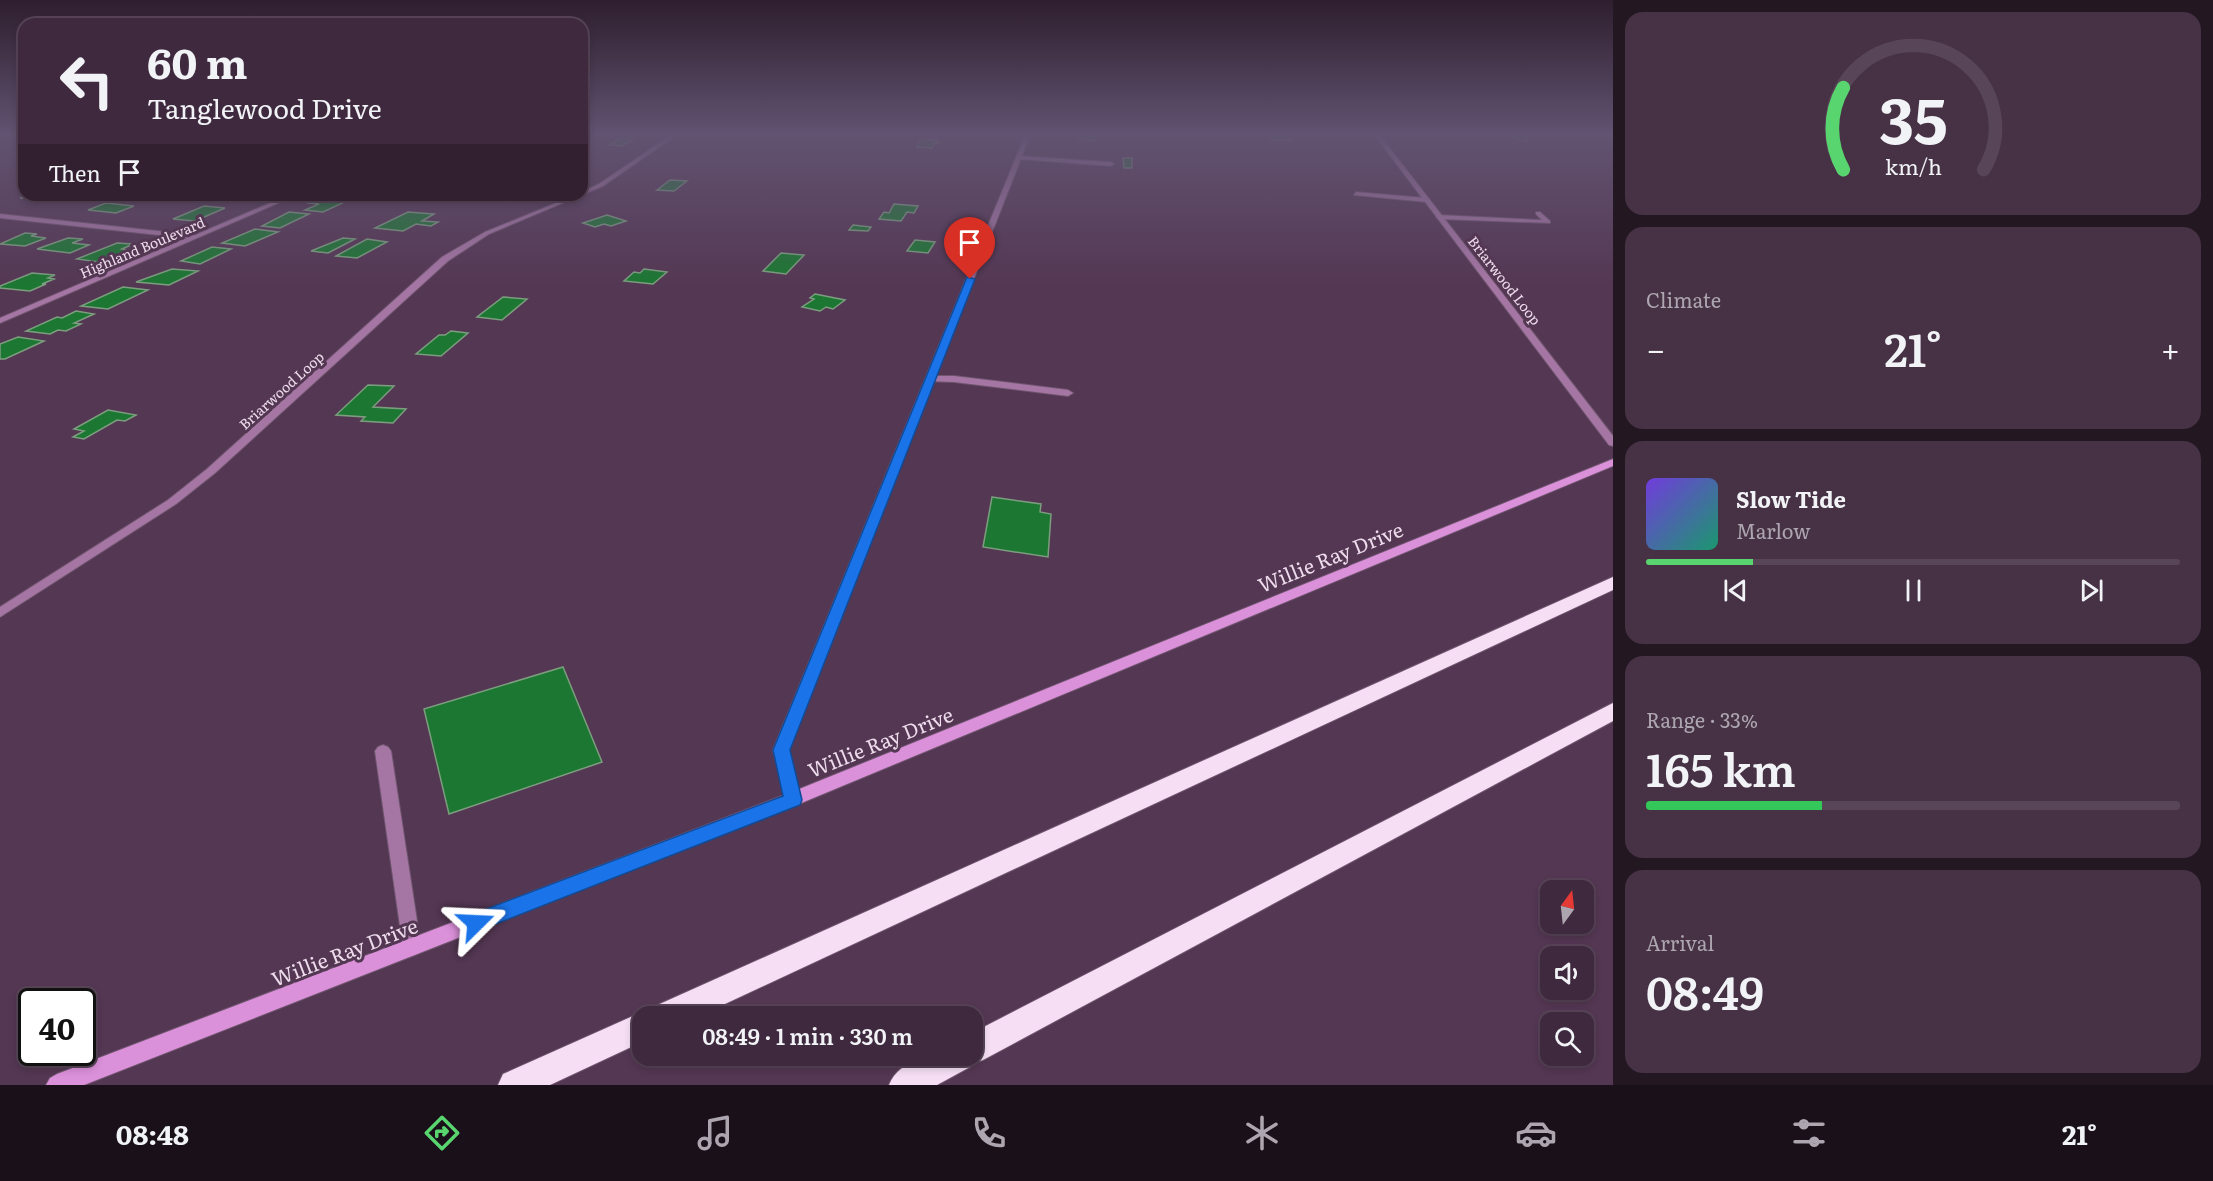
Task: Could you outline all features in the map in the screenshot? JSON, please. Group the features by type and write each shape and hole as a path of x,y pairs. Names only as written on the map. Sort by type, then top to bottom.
{"highway":[{"path":"688,1006 1272,741 1613,583"},
{"path":"983,1043 1613,711"},
{"path":"514,1085 632,1032"},
{"path":"904,1085 940,1066"}],"street":[{"name":"Briarwood Loop","path":"588,192 603,184"},
{"path":"793,800 781,750 1009,184"},
{"name":"Briarwood Loop","path":"1413,184 1613,443"},
{"path":"1356,194 1426,200"},
{"name":"Highland Boulevard","path":"0,321 280,201"},
{"name":"Briarwood Loop","path":"0,613 172,502 212,471 445,259 487,233 566,201"},
{"path":"1439,217 1548,222 1538,213"},
{"path":"0,216 195,237"},
{"path":"0,310 20,313"},
{"path":"930,379 954,379 1068,393"},
{"name":"Willie Ray Drive","path":"57,1085 793,800 1613,462"},
{"path":"383,751 412,947"}],"building":[{"path":"665,184 684,184 674,191 657,190"},
{"path":"347,201 323,212 305,210 319,204 309,203"},
{"path":"106,203 134,206 116,213 88,210"},
{"path":"894,204 918,206 914,213 907,212 901,221 879,219 884,212 889,213"},
{"path":"204,206 225,208 195,221 173,219"},
{"path":"289,212 309,214 280,228 262,226"},
{"path":"408,212 434,214 422,221 438,222 431,226 416,224 403,231 375,228"},
{"path":"607,215 626,221 611,226 604,224 595,227 583,223"},
{"path":"853,225 871,227 868,231 849,230"},
{"path":"255,229 278,232 245,246 222,243"},
{"path":"25,233 37,234 31,236 46,238 25,246 0,244"},
{"path":"68,238 83,239 72,243 89,245 70,253 37,249"},
{"path":"343,238 355,239 328,253 311,251"},
{"path":"367,239 387,242 357,258 336,256"},
{"path":"915,240 935,242 928,253 907,251"},
{"path":"117,243 133,244 122,249 128,250 99,262 77,259"},
{"path":"212,247 231,249 200,264 181,261"},
{"path":"781,253 804,255 786,274 763,271"},
{"path":"172,269 198,271 169,285 136,282"},
{"path":"644,269 667,272 653,284 624,281 634,272 640,273"},
{"path":"32,273 55,275 48,278 54,279 30,291 0,288 0,286"},
{"path":"123,287 148,290 108,309 81,306"},
{"path":"815,294 845,300 833,309 826,307 820,311 802,307 814,299 810,298"},
{"path":"503,297 527,299 502,320 477,317"},
{"path":"76,311 94,314 74,323 81,324 66,331 58,330 50,334 26,331 57,317 62,318"},
{"path":"451,331 468,333 441,356 416,354 439,335 445,335"},
{"path":"18,337 44,341 5,359 0,359 0,344"},
{"path":"368,385 394,386 373,407 406,409 393,423 361,421 365,417 336,415"},
{"path":"108,410 136,415 125,421 117,420 84,439 73,437 84,431 74,429"},
{"path":"992,497 1041,504 1040,512 1051,514 1048,557 983,547"},
{"path":"563,667 602,762 449,814 424,709"}],"route":[{"path":"476,923 793,800 781,750 970,279"}]}
